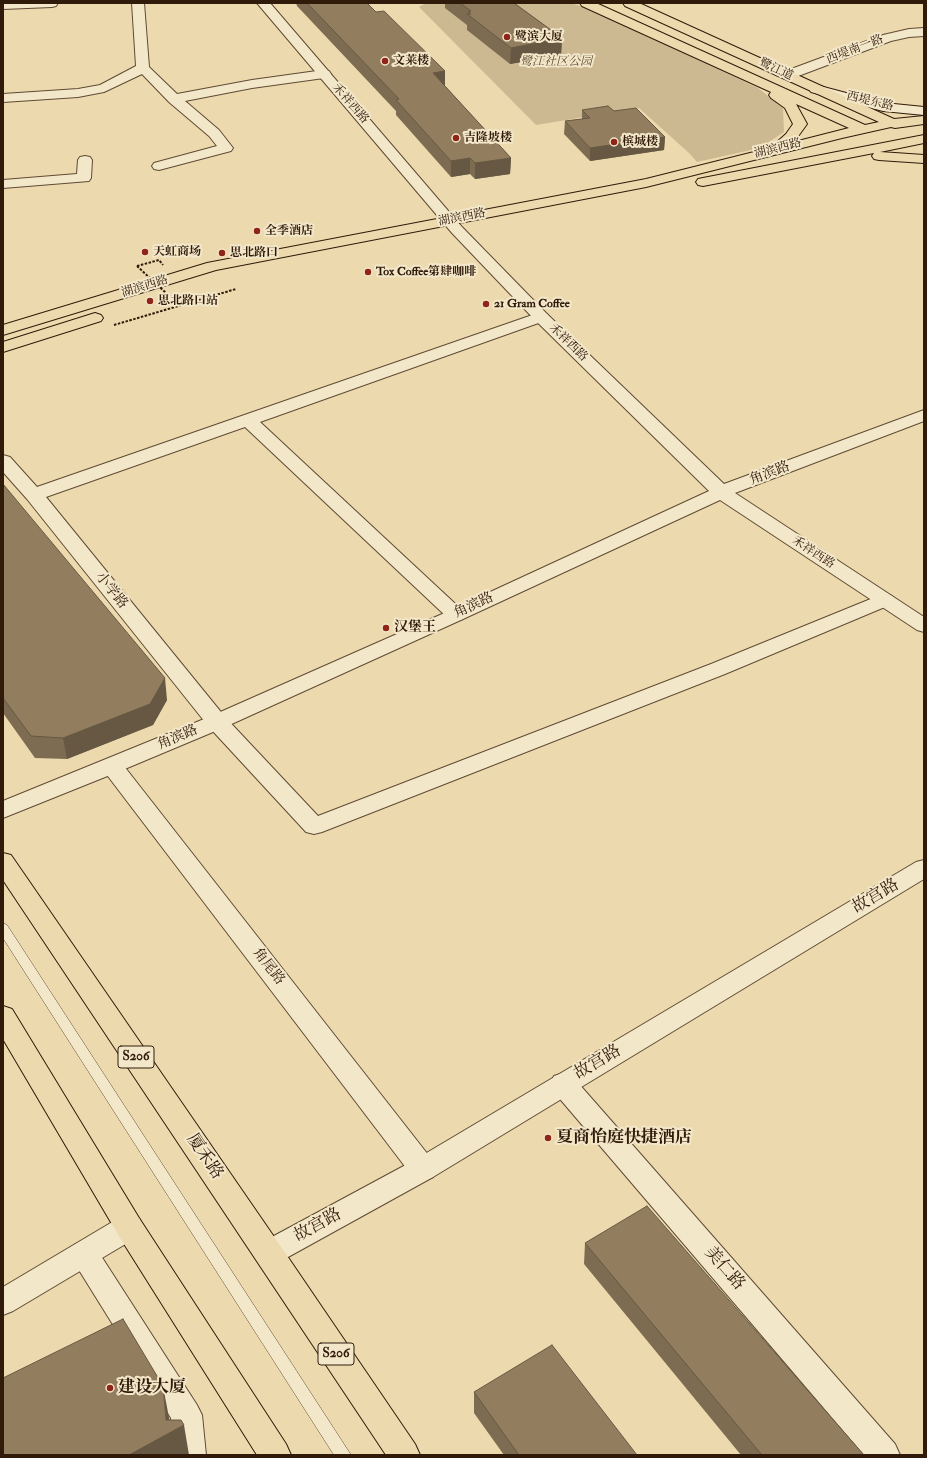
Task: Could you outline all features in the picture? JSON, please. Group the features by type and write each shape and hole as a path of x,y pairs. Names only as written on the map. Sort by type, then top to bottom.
{"main road":[{"name":"鹭江道","path":"586,3 763,85 924,156"},
{"name":"鹭江道","path":"629,3 924,138"},
{"path":"763,85 791,106 800,124 791,137 775,150"},
{"name":"湖滨西路","path":"175,300 216,280 453,225 646,183 863,129 892,123 924,120"},
{"path":"708,181 755,165 881,138 892,123"},
{"name":"湖滨西路","path":"3,330 213,266 708,181 924,138"},
{"path":"780,167 884,155 924,159"},
{"path":"3,347 110,320"},
{"name":"厦禾路","path":"3,861 404,1455"},
{"path":"3,1016 129,1227 275,1455"}],"street":[{"path":"3,5 52,3"},
{"path":"138,3 143,68 174,99 214,133 226,148 159,166"},
{"name":"禾祥西路","path":"263,3 453,225 541,317 721,492 924,626"},
{"name":"西堤南一路","path":"788,76 888,38 909,33 924,32"},
{"path":"3,98 78,93 104,88 143,68"},
{"path":"174,99 252,84 324,74"},
{"name":"西堤东路","path":"816,89 883,107 924,111"},
{"path":"3,184 84,178 86,160"},
{"path":"34,495 541,317"},
{"name":"角滨路","path":"3,810 217,722 456,615 721,492 924,415"},
{"path":"248,420 456,615"},
{"name":"小学路","path":"3,461 34,495 217,722 314,826 718,669 885,600"},
{"name":"角尾路","path":"112,766 424,1168"},
{"name":"故宫路","path":"269,1253 424,1168 924,868"},
{"name":"美仁路","path":"563,1084 884,1455"},
{"path":"3,1302 129,1227"},
{"path":"84,1254 186,1415 190,1455"}],"lane":[{"path":"3,928 343,1455"}],"path":[{"path":"164,266 158,260 137,266 175,300"},
{"path":"110,320 175,300 236,289"}],"green space":[{"name":"鹭江社区公园","path":"426,3 571,3 596,11 758,88 783,108 784,132 760,148 697,162 639,108 536,125 419,7"}],"building":[{"path":"307,3 367,3 376,12 384,11 445,71 433,73 511,158 475,163 470,158 451,161 396,100 399,99"},
{"path":"460,3 514,3 562,38 511,48 467,14 471,14 468,12 471,11"},
{"path":"608,106 614,111 636,108 665,137 590,148 565,121 590,118 582,110"},
{"path":"3,484 165,678 150,704 63,738 31,736 3,698"},
{"path":"647,1206 864,1455 762,1455 585,1243"},
{"name":"建设大厦","path":"123,1319 163,1386 166,1420 181,1420 184,1425 129,1455 3,1455 3,1378"},
{"path":"552,1345 637,1455 519,1455 474,1392"}],"place":[{"name":"鹭滨大厦","path":"507,37"},
{"name":"文莱楼","path":"385,61"},
{"name":"吉隆坡楼","path":"456,138"},
{"name":"槟城楼","path":"614,142"},
{"name":"全季酒店","path":"257,231"},
{"name":"天虹商场","path":"145,252"},
{"name":"思北路口","path":"222,253"},
{"name":"Tox Coffee第肆咖啡","path":"368,272"},
{"name":"思北路口站","path":"150,301"},
{"name":"21 Gram Coffee","path":"486,304"},
{"name":"汉堡王","path":"386,628"},
{"name":"夏商怡庭快捷酒店","path":"548,1138"},
{"name":"建设大厦","path":"110,1388"}]}
